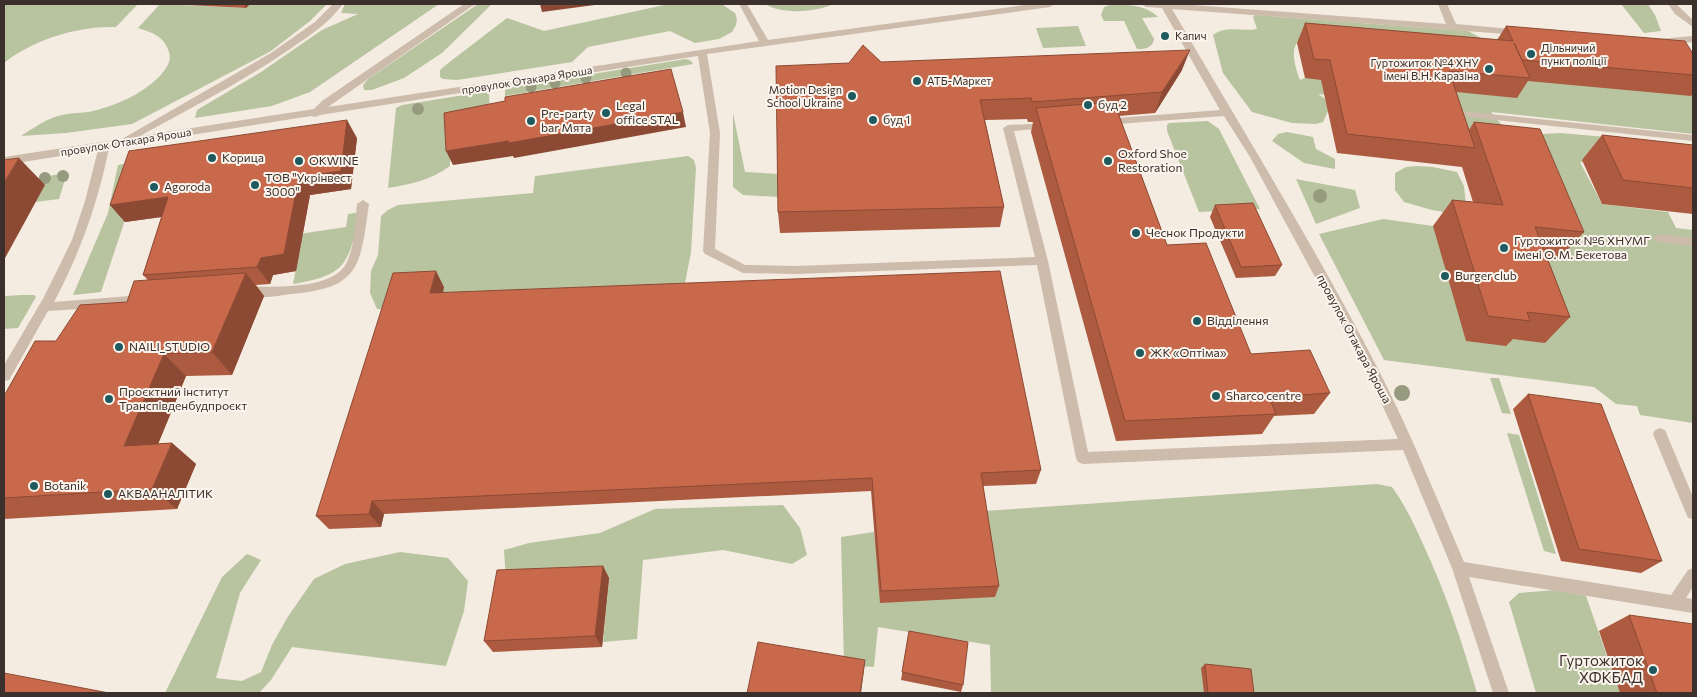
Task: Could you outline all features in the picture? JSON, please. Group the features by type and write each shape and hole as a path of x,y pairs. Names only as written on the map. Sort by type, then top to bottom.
{"street":[{"path":"120,143 280,52 314,28 338,4"},
{"path":"315,114 326,103 470,4"},
{"path":"743,4 765,43"},
{"name":"провулок Отакара Яроша","path":"4,161 315,114 702,52 1050,4"},
{"path":"1146,4 1530,33"},
{"path":"1443,4 1452,27"},
{"path":"1672,4 1678,12 1693,24"},
{"name":"провулок Отакара Яроша","path":"1165,5 1227,113 1255,156 1366,358 1407,444 1459,568 1501,693"},
{"path":"1647,42 1693,39"},
{"path":"702,52 715,133 709,251 743,269 796,270 1042,261"},
{"path":"1094,122 1115,126 1227,113"},
{"path":"1461,114 1693,138"},
{"path":"1056,125 1008,128 1042,261 1083,458 1407,444"},
{"path":"4,376 46,307 85,220 104,145"},
{"path":"237,293 322,286 344,274 350,268 354,258 363,204"},
{"path":"1659,238 1693,242"},
{"path":"46,307 159,298"},
{"path":"1660,434 1693,513"},
{"path":"1459,568 1693,606"},
{"path":"1674,603 1693,575"}],"green space":[{"path":"4,4 138,4 116,27 87,29 57,36 29,47 4,63"},
{"path":"160,4 246,8 250,4 327,4 310,21 271,51 132,124 66,133 21,136 53,117 89,112 108,107 136,94 153,83 166,68 170,55 161,39 138,28"},
{"path":"345,4 439,4 310,92 272,106 195,118 197,110 261,72 322,30 358,14 341,13"},
{"path":"478,4 492,4 442,53 404,78 372,90 364,90 363,85 368,79"},
{"path":"669,4 723,5 735,13 736,25 732,32 719,39 695,43 670,31 588,47 572,62 457,80 440,77 440,70 507,18 544,31"},
{"path":"765,4 834,4 818,9 790,11"},
{"path":"1113,4 1143,8 1158,17 1142,18 1154,39 1150,46 1137,49 1124,21 1104,21 1101,15 1104,7"},
{"path":"1621,4 1648,4 1655,15 1661,31 1644,33"},
{"path":"1255,15 1468,31 1481,38 1486,46 1297,43 1294,56 1300,80 1305,78 1509,80 1693,60 1693,134 1491,112 1504,128 1504,145 1391,102 1318,94 1330,102 1323,122 1316,124 1292,123 1252,112 1223,73 1213,35 1229,29 1257,29 1253,17"},
{"path":"1078,26 1086,46 1043,48 1036,28"},
{"path":"686,59 693,64 505,96 505,88"},
{"path":"489,91 490,120 451,128 450,166 436,175 421,181 388,188 396,108 402,105"},
{"path":"733,113 745,172 779,174 779,197 743,195 733,187"},
{"path":"1208,121 1219,129 1260,209 1199,212 1167,131 1167,125 1169,123"},
{"path":"1287,132 1313,137 1316,149 1335,159 1335,169 1304,163 1272,141 1278,134"},
{"path":"1561,133 1651,141 1667,169 1580,162 1602,204 1668,212 1676,228 1693,230 1693,423 1640,415 1637,406 1616,404 1594,387 1384,360 1319,234 1383,219 1433,226 1499,251 1573,260 1531,138 1542,134"},
{"path":"688,156 694,160 696,168 691,252 682,299 439,309 443,287 395,311 377,309 370,293 371,271 378,255 381,216 398,205 533,193 535,176"},
{"path":"145,160 101,292 73,295 108,213 118,165"},
{"path":"1417,166 1457,172 1464,186 1466,205 1448,213 1404,202 1395,190 1395,173 1406,167"},
{"path":"67,173 59,199 35,202 44,186 17,181"},
{"path":"1296,179 1355,190 1360,208 1316,224"},
{"path":"361,212 352,244 343,264 325,276 293,284 301,243 172,253 346,227 348,214"},
{"path":"34,295 36,297 18,328 4,329 4,296"},
{"path":"1490,378 1499,378 1511,414 1502,413"},
{"path":"1507,433 1519,435 1556,554 1544,551"},
{"path":"1377,484 1392,487 1416,529 1446,599 1477,693 991,693 990,645 878,627 874,667 844,665 841,537 874,532 885,603 984,511"},
{"path":"783,505 800,528 807,555 792,564 723,550 643,560 637,639 603,642 609,578 506,582 504,550 529,543 600,533 655,509"},
{"path":"400,552 448,558 468,581 464,611 446,666 292,647 271,680 259,693 165,693 222,577 247,554 261,560 240,593 216,678 242,681 261,672 272,645 287,618 314,579 345,564"},
{"path":"1556,590 1586,596 1620,693 1536,693 1509,602 1519,593"}],"building":[{"path":"1305,23 1513,41 1506,26 1685,41 1693,54 1693,75 1522,60 1514,43 1530,78 1449,71 1475,148 1347,134 1330,60 1314,59"},
{"path":"863,45 881,62 1190,50 1162,92 1032,102 1031,98 980,100 1004,207 778,212 776,66 849,63"},
{"path":"671,69 683,112 509,143 508,141 446,151 444,113 505,101 505,97"},
{"path":"1114,102 1167,245 1206,243 1251,354 1310,350 1330,393 1269,397 1276,414 1125,421 1036,108"},
{"path":"347,120 341,171 299,177 284,254 261,258 257,267 143,275 168,197 110,205 129,151"},
{"path":"1474,122 1540,129 1584,232 1535,227 1570,317 1527,312 1530,321 1488,316 1452,200 1503,205"},
{"path":"1602,135 1693,145 1693,188 1623,180"},
{"path":"19,158 4,183 4,160"},
{"path":"1253,203 1282,265 1241,267 1215,205"},
{"path":"436,271 430,293 1000,271 1041,470 981,473 999,586 881,591 872,478 372,501 369,514 316,516 393,273"},
{"name":"Проєктний інститут Транспівденбудпроєкт","path":"246,273 212,352 164,354 124,446 172,443 152,489 4,498 4,396 35,341 56,341 80,305 127,302 134,281"},
{"path":"1528,394 1601,404 1662,561 1579,549"},
{"path":"603,566 595,636 484,641 497,570"},
{"path":"1629,615 1693,624 1693,693 1657,693"},
{"path":"909,631 968,642 963,685 902,672"},
{"path":"758,642 865,660 860,693 747,693"},
{"path":"1205,664 1251,669 1254,693 1208,693"},
{"path":"4,673 109,693 4,693"}],"place":[{"name":"Капич","path":"1165,36"},
{"name":"Дільничий пункт поліції","path":"1531,54"},
{"name":"Гуртожиток №4 ХНУ імені В.Н. Каразіна","path":"1489,69"},
{"name":"АТБ-Маркет","path":"917,81"},
{"name":"Motion Design School Ukraine","path":"852,96"},
{"name":"буд 2","path":"1088,105"},
{"name":"Legal office STAL","path":"606,113"},
{"name":"буд 1","path":"873,120"},
{"name":"Pre-party bar Мята","path":"531,121"},
{"name":"Корица","path":"212,158"},
{"name":"OKWINE","path":"299,161"},
{"name":"Oxford Shoe Restoration","path":"1108,161"},
{"name":"ТОВ \"Укрінвест 3000\"","path":"255,185"},
{"name":"Agoroda","path":"154,187"},
{"name":"Чеснок Продукти","path":"1136,233"},
{"name":"Гуртожиток №6 ХНУМГ імені О. М. Бекетова","path":"1504,248"},
{"name":"Burger club","path":"1445,276"},
{"name":"Відділення","path":"1197,321"},
{"name":"NAILI_STUDIO","path":"119,347"},
{"name":"ЖК «Оптіма»","path":"1140,353"},
{"name":"Sharco centre","path":"1216,396"},
{"name":"Проєктний інститут Транспівденбудпроєкт","path":"109,399"},
{"name":"Botanik","path":"34,486"},
{"name":"АКВААНАЛІТИК","path":"108,494"},
{"name":"Гуртожиток ХФКБАД","path":"1653,670"}]}
